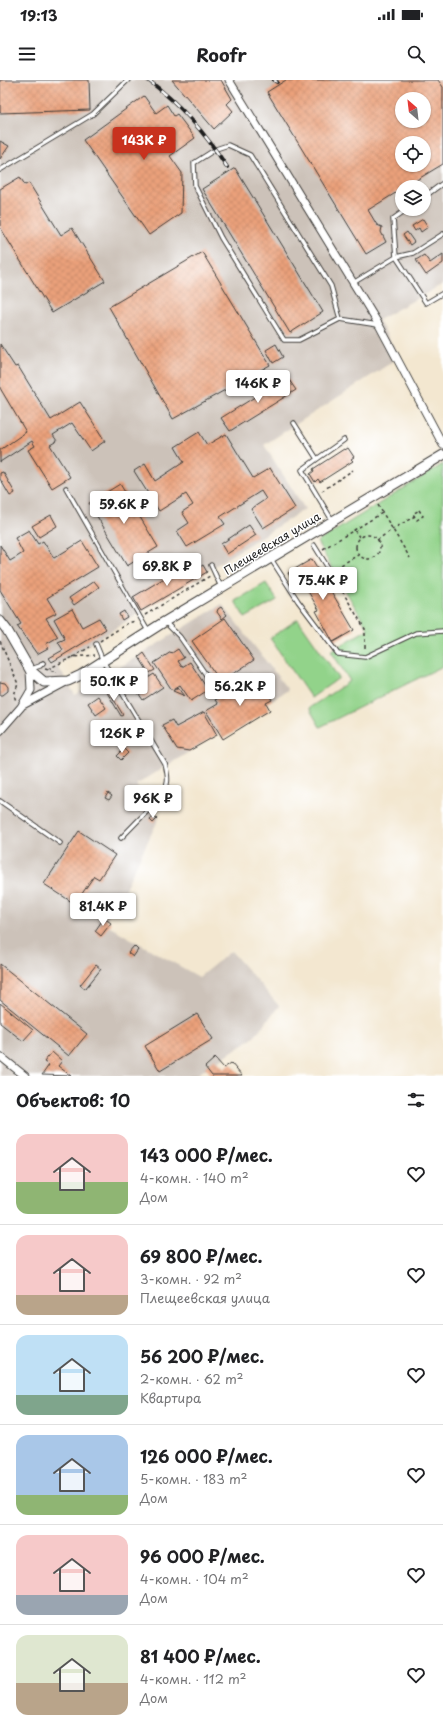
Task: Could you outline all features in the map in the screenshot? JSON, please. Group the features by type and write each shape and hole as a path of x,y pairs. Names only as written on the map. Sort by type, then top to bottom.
{"street":[{"path":"229,80 379,325 443,445"},
{"name":"Плещеевская улица","path":"30,670 44,682 68,681 81,675 99,657 164,622 443,455"},
{"path":"0,621 7,630 30,670 31,690 23,705 0,731"},
{"path":"23,705 68,681"},
{"path":"0,1056 25,1076"}],"lane":[{"path":"0,170 94,114 128,80"},
{"path":"340,319 331,286 250,155 228,145 216,149 194,163 195,186 221,238 284,340 299,340 340,319 379,325"},
{"path":"431,192 443,183"},
{"path":"397,216 393,219 396,257 426,302 443,293"},
{"path":"353,283 396,257 413,253 443,234"},
{"path":"294,423 317,459"},
{"path":"333,521 302,470 344,440"},
{"path":"66,488 148,631"},
{"path":"314,544 330,571"},
{"path":"270,558 298,601 338,654 365,657 416,633 443,631"},
{"path":"211,565 221,587"},
{"path":"164,622 180,638 215,688"},
{"path":"96,644 99,657 165,764 169,778 160,798 121,838"},
{"path":"30,670 41,664"},
{"path":"0,801 60,842"}],"path":[{"path":"317,494 353,470"},
{"path":"377,506 410,558"},
{"path":"419,510 423,516 417,520 415,516 413,514 419,510"},
{"path":"318,552 382,513"},
{"path":"377,540 392,529 415,516"},
{"path":"354,530 360,538"},
{"path":"368,535 377,540 380,550 376,557 368,560 358,555 356,544 360,538 368,535"},
{"path":"358,555 330,571 365,629 365,657"},
{"path":"47,670 96,644 128,623 140,618 215,572"},
{"path":"0,641 18,684 14,695"},
{"path":"73,657 99,657"},
{"path":"41,664 47,670 58,672"}],"shaded area":[{"path":"0,80 443,80 443,284 378,320 400,357 264,445 305,509 57,665 75,695 222,604 288,690 136,785 159,818 117,905 103,923 199,977 231,951 279,1006 254,1037 195,1076 0,1076"}],"green space":[{"path":"443,464 443,666 320,727 309,708 350,681 331,651 368,629 317,542"},
{"path":"266,583 277,600 245,618 235,601"},
{"path":"298,619 339,678 311,698 270,638"}],"building":[{"path":"0,80 89,80 90,110 0,113"},
{"path":"172,80 221,80 232,99 227,104 233,111 214,129"},
{"path":"286,80 438,80 443,87 443,164 431,171 431,136 395,136 395,172 430,172 417,180 395,180 395,193 368,210 377,225 382,227 381,232 386,242 366,254 267,92"},
{"path":"144,96 156,113 167,105 174,116 177,114 195,138 170,156 182,173 181,213 149,235 83,140"},
{"path":"0,141 9,146 0,159"},
{"path":"235,168 323,312 290,333 202,189"},
{"path":"20,177 25,185 29,183 61,235 72,228 105,281 52,313 0,227 0,189"},
{"path":"423,219 428,227 421,232 419,228 415,231 412,226"},
{"path":"407,232 414,242 410,245 403,235"},
{"path":"202,252 270,365 173,419 109,307"},
{"path":"443,254 443,263 426,275 416,260 424,255 430,263"},
{"path":"0,344 15,367 18,366 51,420 80,402 105,441 91,451 72,423 53,435 57,441 50,445 70,477 52,488 28,450 35,446 32,441 0,462 0,450 26,432 0,388"},
{"path":"276,344 283,357 273,363 266,350"},
{"path":"287,377 296,390 230,431 221,418"},
{"path":"199,432 207,445 226,434 253,478 270,468 295,508 263,528 251,509 266,499 261,491 220,517 225,524 187,547 177,531 189,523 182,512 193,505 186,494 159,511 134,471 145,464 155,481 184,462 175,447"},
{"path":"348,448 354,457 351,459 353,461 320,482 318,479 315,482 310,474 314,471 313,469 344,449 345,450"},
{"path":"3,472 15,493 10,496 0,479 0,473"},
{"path":"120,484 158,547 127,566 89,503"},
{"path":"51,515 57,526 39,537 32,526"},
{"path":"249,525 256,535 227,554 221,544"},
{"path":"29,530 38,544 43,541 54,558 82,541 98,567 47,598 56,613 46,618 58,637 46,644 48,648 37,654 17,626 21,624 0,590 0,545 10,561 23,553 15,538"},
{"path":"312,559 354,630 333,642 316,611 319,610 299,576 292,580 288,573"},
{"path":"203,565 207,572 141,611 133,597 183,567 187,574"},
{"path":"94,581 99,587 74,605 69,598"},
{"path":"221,607 227,615 222,619 217,612"},
{"path":"72,609 82,627 99,618 106,629 52,662 49,658 63,650 58,642 65,639 54,619"},
{"path":"124,611 127,617 122,620 119,614"},
{"path":"225,618 254,660 221,682 192,641"},
{"path":"178,649 184,658 178,661 182,667 190,662 208,690 191,701 180,685 172,690 154,663"},
{"path":"144,653 155,670 149,673 139,657"},
{"path":"154,674 163,687 143,700 134,687"},
{"path":"259,678 272,700 266,703 270,710 223,739 206,711 218,704 215,700 250,679 252,682"},
{"path":"0,682 5,683 8,687 8,691 3,695 0,695"},
{"path":"178,687 185,696 173,691"},
{"path":"107,688 123,715 121,716 105,689"},
{"path":"98,696 106,708 96,715 88,703"},
{"path":"204,712 217,735 189,751 177,749 162,725 172,720 176,727"},
{"path":"124,749 128,753 121,760 117,756"},
{"path":"108,793 112,796 109,800 105,798"},
{"path":"153,816 157,819 153,823 150,820"},
{"path":"79,831 115,855 99,879 94,876 75,904 44,884"},
{"path":"104,918 111,923 101,936 95,931"},
{"path":"134,946 138,950 133,957 128,953"},
{"path":"0,964 87,1034 69,1056 0,1000"},
{"path":"96,965 101,969 85,989 80,985"},
{"path":"0,1003 33,1030 23,1041 0,1023"},
{"path":"197,1014 213,1039 160,1071 145,1046"},
{"path":"52,1052 62,1061 58,1066 71,1076 42,1075 49,1065 44,1062"},
{"path":"215,1058 224,1068 231,1063 242,1076 212,1076 205,1067"}],"railway":[{"path":"148,80 160,89 192,120 227,167"}]}
